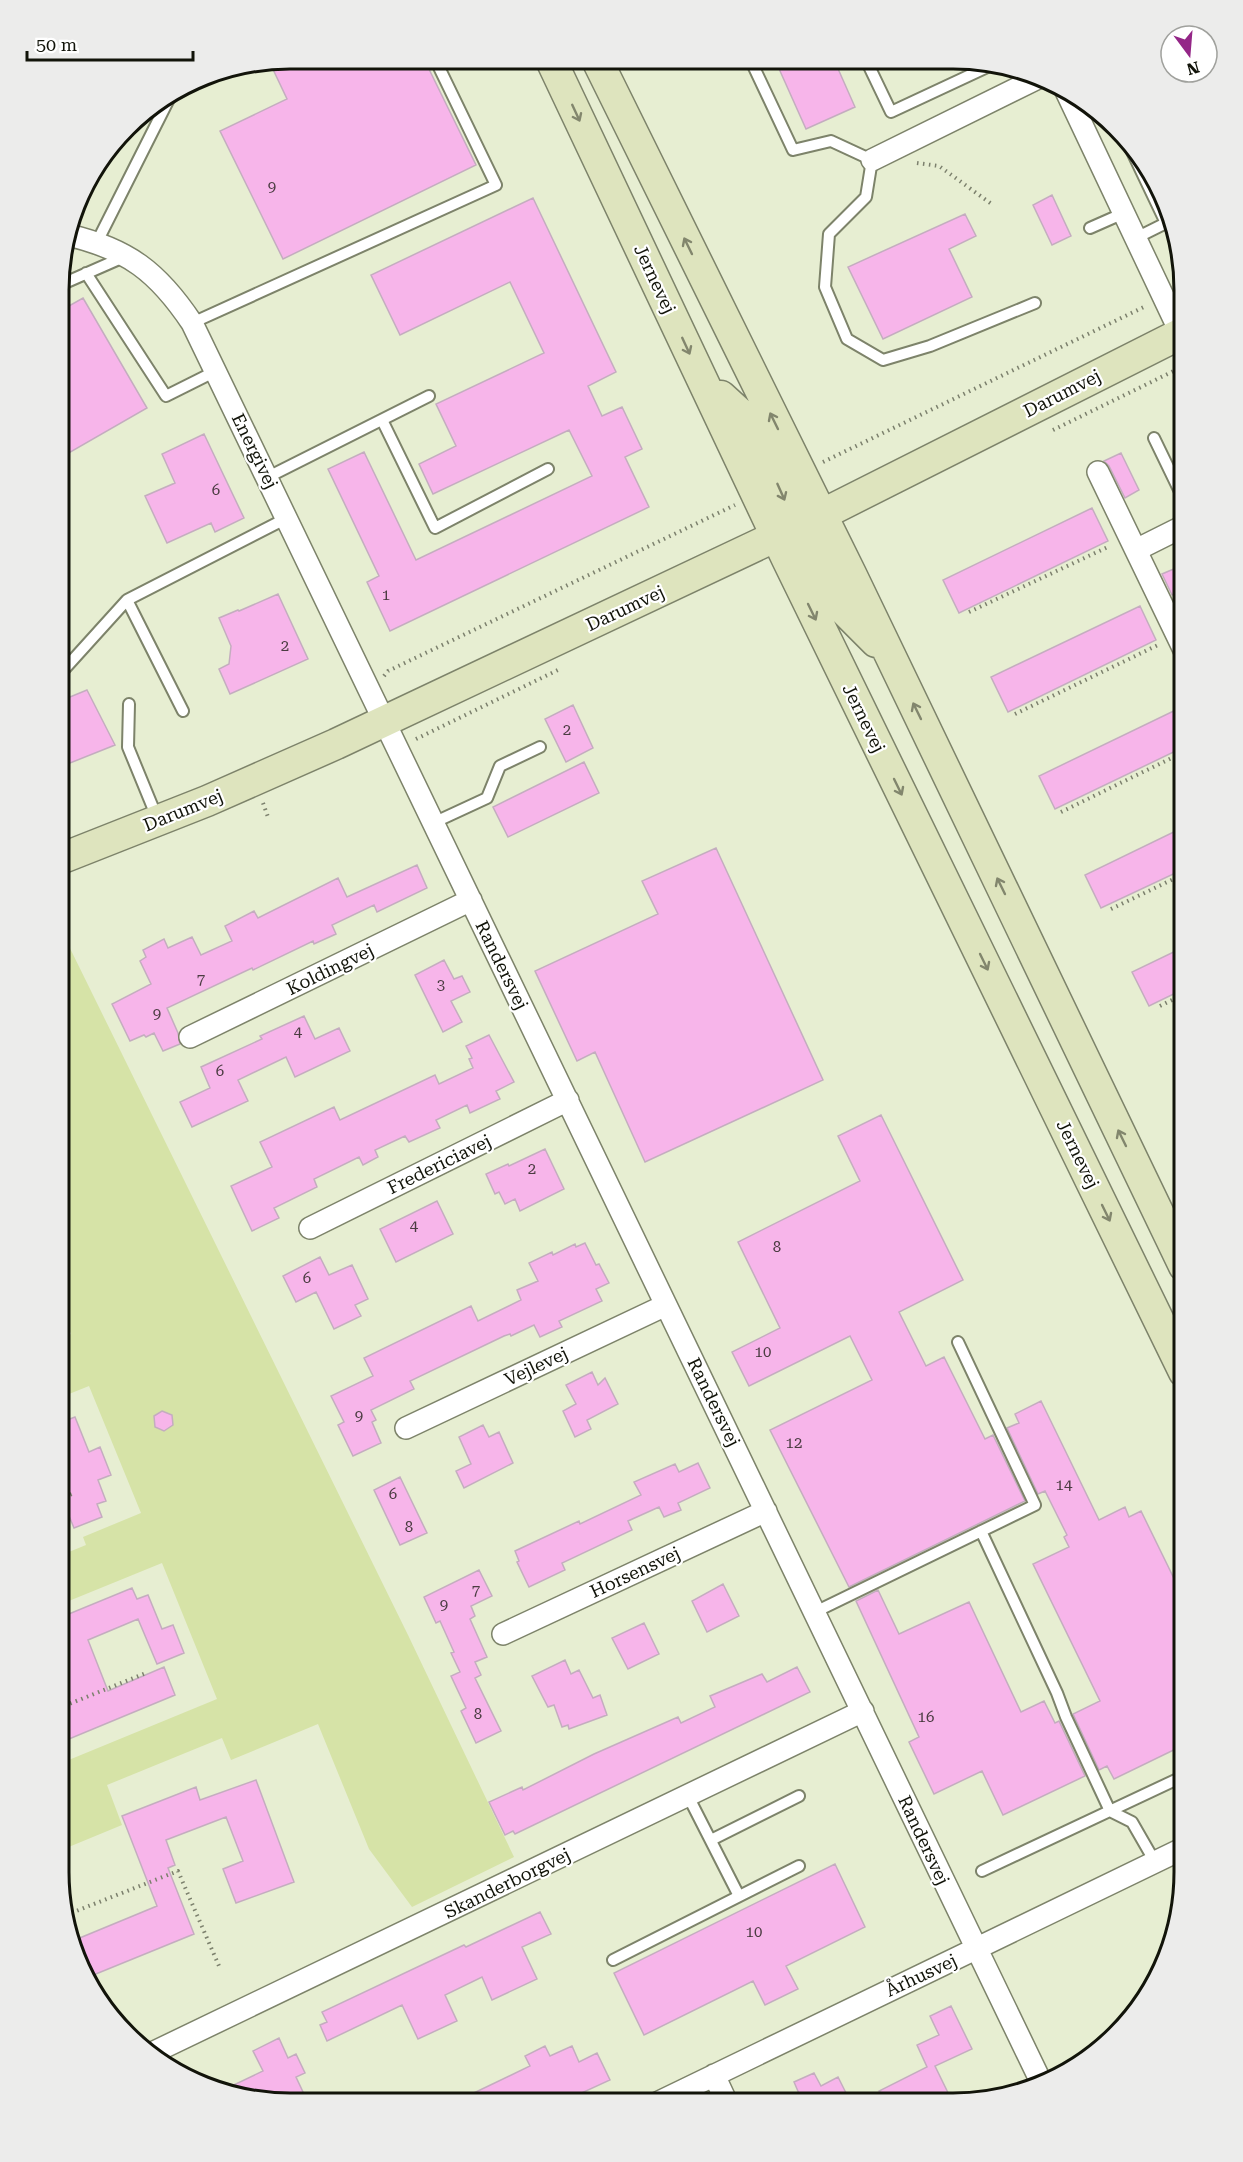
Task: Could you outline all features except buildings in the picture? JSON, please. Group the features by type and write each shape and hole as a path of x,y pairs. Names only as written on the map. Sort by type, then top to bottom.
{"main road":[{"name":"Jernevej","path":"555,69 777,537 1174,1351"},
{"path":"601,69 891,657 1174,1245"},
{"name":"Darumvej","path":"69,855 256,779 777,537 1174,338"},
{"path":"701,377 743,417 789,511 821,515"},
{"path":"777,537 808,542 846,612 891,657"}],"street":[{"path":"874,159 1029,83"},
{"name":"Darumvej","path":"1083,112 1124,213 1174,317"},
{"name":"Energivej","path":"76,237 97,242 126,255 152,274 174,296 192,323 384,721"},
{"path":"1098,472 1174,629"},
{"path":"1132,543 1174,529"},
{"name":"Randersvej","path":"384,721 1038,2076"},
{"name":"Koldingvej","path":"190,1037 471,900"},
{"name":"Fredericiavej","path":"310,1228 568,1100"},
{"name":"Vejlevej","path":"406,1428 666,1305"},
{"name":"Horsensvej","path":"503,1634 766,1511"},
{"name":"Skanderborgvej","path":"159,2050 863,1711"},
{"name":"Århusvej","path":"677,2093 1174,1853"},
{"path":"714,2075 722,2093"}],"lane":[{"path":"192,323 496,185 440,69"},
{"path":"755,69 794,150 831,141 874,159 866,197 829,234 825,287 848,339 883,360 930,346 1035,303"},
{"path":"870,69 891,112 980,71"},
{"path":"97,242 165,108"},
{"path":"1090,228 1124,213"},
{"path":"1136,238 1164,224"},
{"path":"69,281 126,255"},
{"path":"86,273 166,396 216,371"},
{"path":"268,477 429,396"},
{"path":"382,420 435,528 548,469"},
{"path":"1154,438 1174,480"},
{"path":"69,664 127,600 287,518"},
{"path":"127,600 183,711"},
{"path":"129,704 128,747 158,820"},
{"path":"433,823 487,798 500,766 540,747"},
{"path":"815,1612 1035,1504 958,1342"},
{"path":"981,1532 1110,1811 1132,1822 1155,1862"},
{"path":"982,1871 1174,1781"},
{"path":"688,1796 739,1896"},
{"path":"711,1840 799,1796"},
{"path":"613,1960 799,1866"}],"path":[{"path":"874,159 939,166 993,205"},
{"path":"800,473 1163,297"},
{"path":"388,671 757,495"},
{"path":"969,612 1132,543"},
{"path":"1015,714 1174,646"},
{"path":"1061,812 1174,757"},
{"path":"1111,909 1174,879"},
{"path":"1160,1006 1174,999"},
{"path":"69,1704 146,1673"},
{"path":"73,1912 178,1871 219,1966"}],"green space":[{"path":"69,946 408,1635 514,1857 412,1907 369,1849 318,1724 231,1760 222,1738 107,1785 122,1825 69,1847 69,1760 217,1699 162,1563 69,1601 69,1552 86,1545 83,1537 141,1513 89,1386 69,1394 69,1335 71,1334 69,1329"}]}
